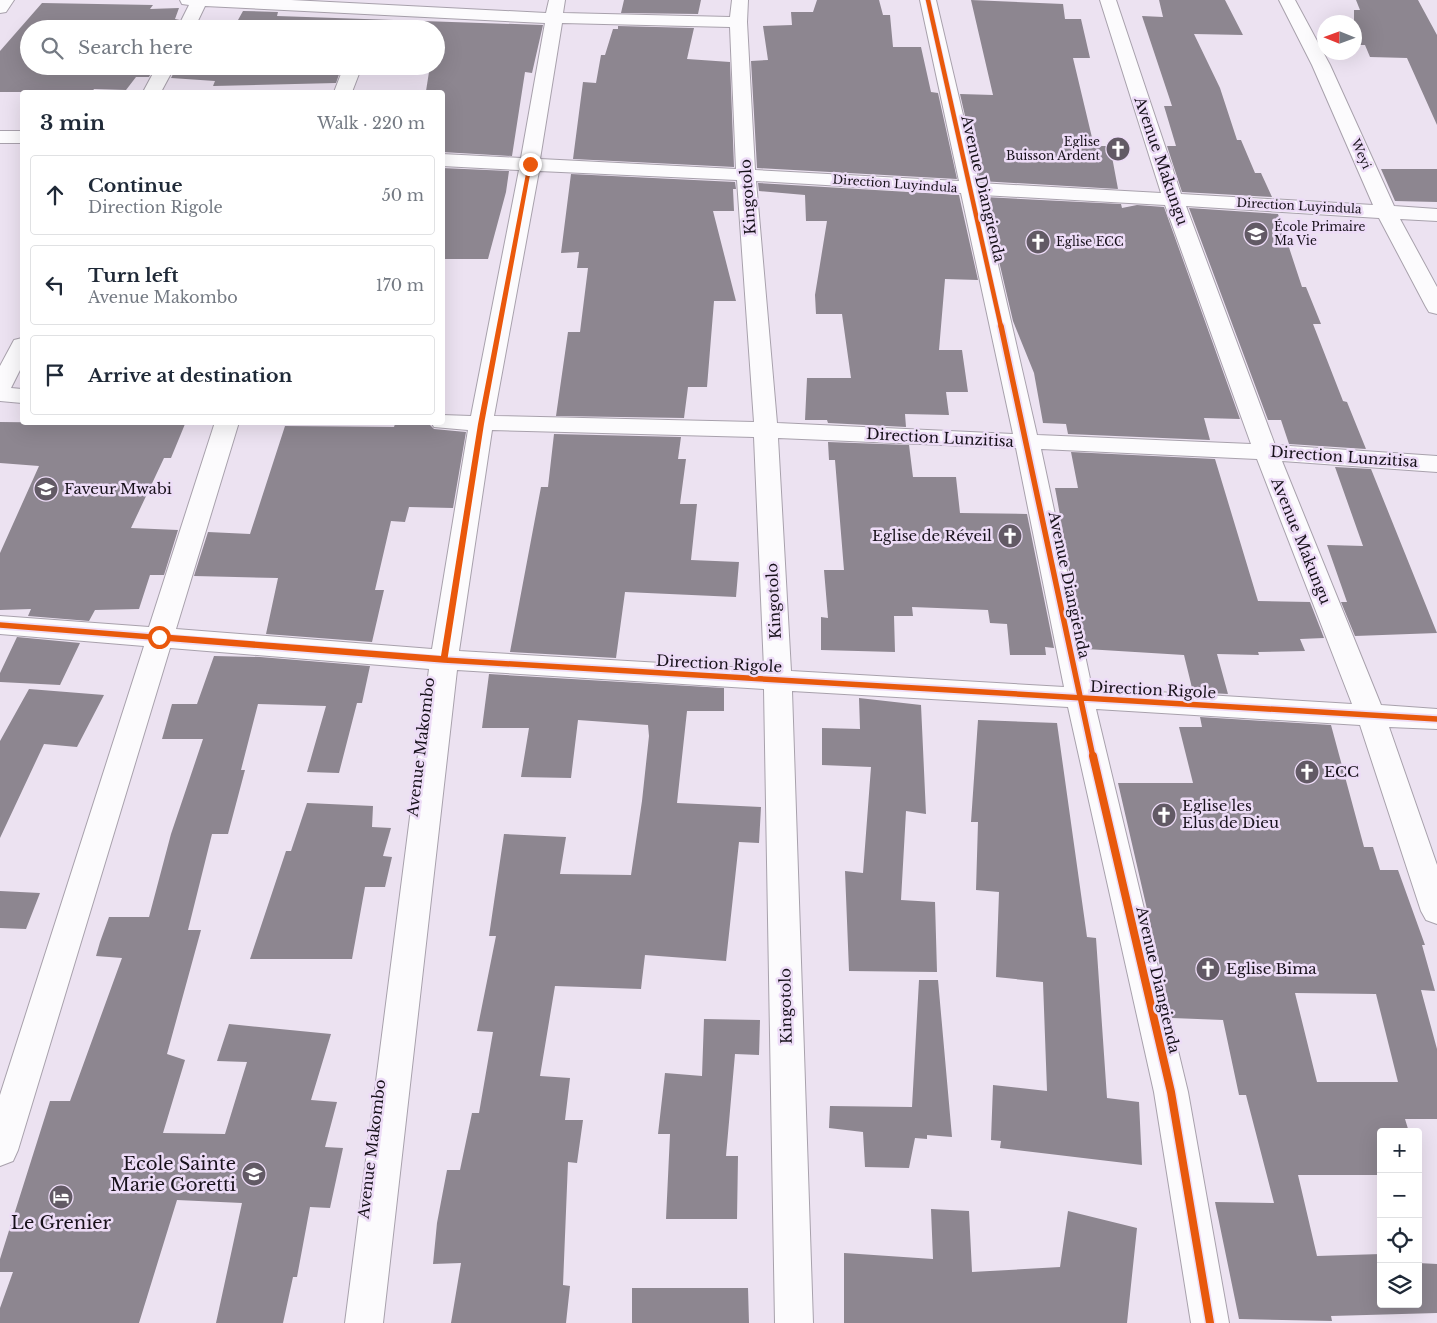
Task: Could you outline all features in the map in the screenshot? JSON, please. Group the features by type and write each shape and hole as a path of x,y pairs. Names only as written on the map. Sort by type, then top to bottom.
{"street":[{"path":"0,8 6,0"},
{"path":"188,0 556,9 739,11"},
{"path":"190,20 200,0"},
{"name":"Avenue Diangienda","path":"928,0 1027,442 1080,699 1170,1092 1210,1323"},
{"name":"Avenue Makungu","path":"1108,0 1173,199 1266,452 1371,715 1437,911"},
{"name":"Weyi","path":"1287,0 1321,65 1386,211 1437,308"},
{"path":"369,20 375,5"},
{"name":"Avenue Makombo","path":"364,1323 444,660 481,424 530,164 556,9"},
{"name":"Kingotolo","path":"739,11 746,174 766,430 778,680 794,1323"},
{"path":"153,90 161,75"},
{"path":"344,90 350,75"},
{"path":"0,136 20,137"},
{"name":"Direction Luyindula","path":"445,160 746,174 1437,215"},
{"path":"0,388 20,348"},
{"path":"0,394 20,396"},
{"name":"Direction Lunzitisa","path":"445,422 766,430 1266,452 1437,464"},
{"path":"0,1150 226,425"},
{"name":"Direction Rigole","path":"0,625 444,660 1437,719"}],"building":[{"path":"624,0 701,0 698,14 621,13"},
{"path":"817,0 879,0 883,15 890,15 893,47 921,47 931,92 938,93 957,179 757,168 751,61 768,60 763,26 792,25 791,12 813,12"},
{"path":"971,0 1063,4 1065,19 1081,19 1090,58 1073,58 1094,146 1110,146 1118,189 980,181 960,94 993,95"},
{"path":"1159,0 1225,0 1243,35 1194,34 1220,88 1237,140 1241,140 1255,173 1261,173 1272,197 1182,192 1167,146 1176,146 1164,106 1172,106 1142,16 1163,17"},
{"path":"1356,0 1418,0 1437,35 1437,125 1407,58 1370,57 1365,45 1362,45 1362,15 1354,15 1354,10 1360,10"},
{"path":"42,3 153,5 150,9 179,8 175,19 180,20 27,20"},
{"path":"243,11 278,12 277,16 395,20 238,20"},
{"path":"445,22 543,25 532,73 525,72 512,156 445,152 445,90 426,90 429,75 445,75"},
{"path":"618,26 694,28 687,59 730,62 734,167 573,159 583,82 596,83 601,55 605,55 613,29 618,29"},
{"path":"20,28 20,75 150,75 149,77 136,77 126,90 20,90 20,92 0,92 0,51"},
{"path":"172,75 339,75 336,83 213,86 215,81 171,78"},
{"path":"445,168 509,171 506,192 488,259 445,259"},
{"path":"1381,169 1437,169 1437,202 1395,201"},
{"path":"571,174 735,182 736,189 733,189 734,211 713,211 736,301 714,301 707,387 688,387 684,418 556,416 568,332 580,332 588,268 577,268 579,252 561,253"},
{"path":"758,183 959,195 978,280 945,279 939,350 962,350 968,392 946,392 949,415 905,414 906,427 828,423 827,420 805,420 807,378 851,378 842,314 816,314 815,295 827,221 806,221 805,195 759,191"},
{"path":"984,197 1121,204 1122,208 1137,205 1164,207 1240,419 1204,418 1210,440 1068,434 1066,424 1043,423 1034,373 1013,321"},
{"path":"1189,208 1278,214 1302,287 1306,287 1321,324 1313,324 1343,401 1347,402 1366,449 1289,444 1281,420 1268,420"},
{"path":"0,422 20,422 20,425 185,425 171,458 164,458 131,528 178,530 164,575 150,575 139,609 95,610 89,621 28,616 31,609 0,610 0,553 39,466 0,463"},
{"path":"395,425 430,425 434,429 466,432 453,508 409,507 405,522 391,521 375,590 384,590 372,642 266,634 278,578 194,576 208,532 250,534 285,426 394,427"},
{"path":"554,434 681,437 678,459 686,459 680,504 697,504 691,560 739,562 736,597 625,592 616,658 510,652 541,487 548,487"},
{"path":"828,442 909,445 913,477 956,477 960,513 1027,514 1054,648 1045,647 1046,655 1010,655 1007,624 990,623 988,610 912,607 913,616 894,616 895,652 821,650 821,617 828,618 824,570 844,570 835,460 829,460"},
{"path":"1071,452 1215,459 1258,601 1310,602 1324,638 1300,639 1305,651 1258,652 1259,655 1217,654 1228,694 1193,692 1184,655 1086,649 1057,515 1060,515 1055,488 1078,488"},
{"path":"1335,467 1371,469 1437,633 1355,636 1341,602 1347,602 1327,545 1363,546"},
{"path":"17,637 80,643 60,685 0,682 0,673"},
{"path":"214,656 260,657 370,666 362,703 357,703 339,773 307,772 326,706 258,704 241,770 245,770 228,834 212,834 188,930 201,930 167,1054 185,1060 163,1133 225,1134 247,1062 217,1061 229,1024 331,1034 311,1100 337,1102 325,1147 343,1148 330,1208 310,1207 297,1277 293,1277 283,1323 216,1323 242,1203 177,1200 139,1323 0,1323 0,1308 13,1272 0,1272 0,1259 50,1101 70,1101 122,958 96,956 100,942 109,917 149,917 171,834 203,739 162,739 172,704 197,704"},
{"path":"489,674 724,688 724,711 687,711 677,803 761,807 759,843 739,842 726,961 645,955 641,989 555,986 540,1076 570,1078 565,1120 583,1120 577,1163 568,1162 563,1285 570,1286 566,1323 451,1323 461,1263 433,1264 437,1223 447,1170 460,1170 472,1113 479,1113 493,1032 477,1031 496,936 489,936 504,834 566,837 560,874 631,875 642,801 649,736 648,725 578,720 571,778 521,777 529,728 482,728"},
{"path":"29,689 104,695 77,747 44,744 0,838 0,741"},
{"path":"859,698 921,705 926,814 906,811 901,900 935,902 937,972 849,971 845,871 863,873 871,767 822,765 822,728 860,729"},
{"path":"1200,717 1331,725 1364,847 1373,847 1380,870 1398,870 1425,945 1422,945 1435,991 1421,990 1437,1049 1437,1119 1405,1119 1408,1128 1377,1128 1377,1175 1298,1175 1317,1256 1377,1254 1377,1308 1422,1308 1422,1263 1437,1264 1437,1313 1331,1316 1332,1321 1239,1319 1215,1202 1274,1203 1246,1095 1239,1095 1223,1020 1172,1018 1118,783 1193,783 1179,727 1202,727","holes":["1295,993 1376,994 1398,1082 1317,1082"]},
{"path":"978,720 1057,723 1087,937 1096,938 1107,1098 1139,1102 1142,1165 1000,1148 1001,1141 991,1140 993,1085 1047,1091 1043,982 996,977 999,892 976,890 978,822 971,822"},
{"path":"307,803 373,806 372,827 391,828 383,856 392,857 385,887 365,887 352,959 250,959 286,851 291,851"},
{"path":"0,891 40,893 26,929 0,928"},
{"path":"919,980 938,980 952,1137 927,1135 927,1139 915,1138 909,1168 865,1167 863,1132 829,1128 830,1106 912,1107"},
{"path":"704,1019 760,1020 759,1055 735,1054 726,1156 738,1156 737,1219 666,1219 670,1134 658,1134 665,1073 702,1076"},
{"path":"931,1209 969,1211 972,1272 1060,1267 1068,1211 1137,1228 1127,1323 844,1323 844,1253 933,1259"},
{"path":"632,1288 748,1288 749,1323 632,1323"}],"cycle path":[{"path":"928,0 1027,442 1080,699 1171,1092 1210,1323"},
{"path":"0,625 444,660 1437,719"}],"place":[{"name":"Eglise Buisson Ardent","path":"1118,149"},
{"name":"École Primaire Ma Vie","path":"1256,234"},
{"name":"Eglise ECC","path":"1038,242"},
{"name":"Faveur Mwabi","path":"46,489"},
{"name":"Eglise de Réveil","path":"1010,536"},
{"name":"ECC","path":"1307,772"},
{"name":"Eglise les Elus de Dieu","path":"1164,815"},
{"name":"Eglise Bima","path":"1208,969"},
{"name":"Ecole Sainte Marie Goretti","path":"254,1174"},
{"name":"Le Grenier","path":"61,1197"}],"route":[{"path":"159,637 444,660 481,424 530,164"}]}
